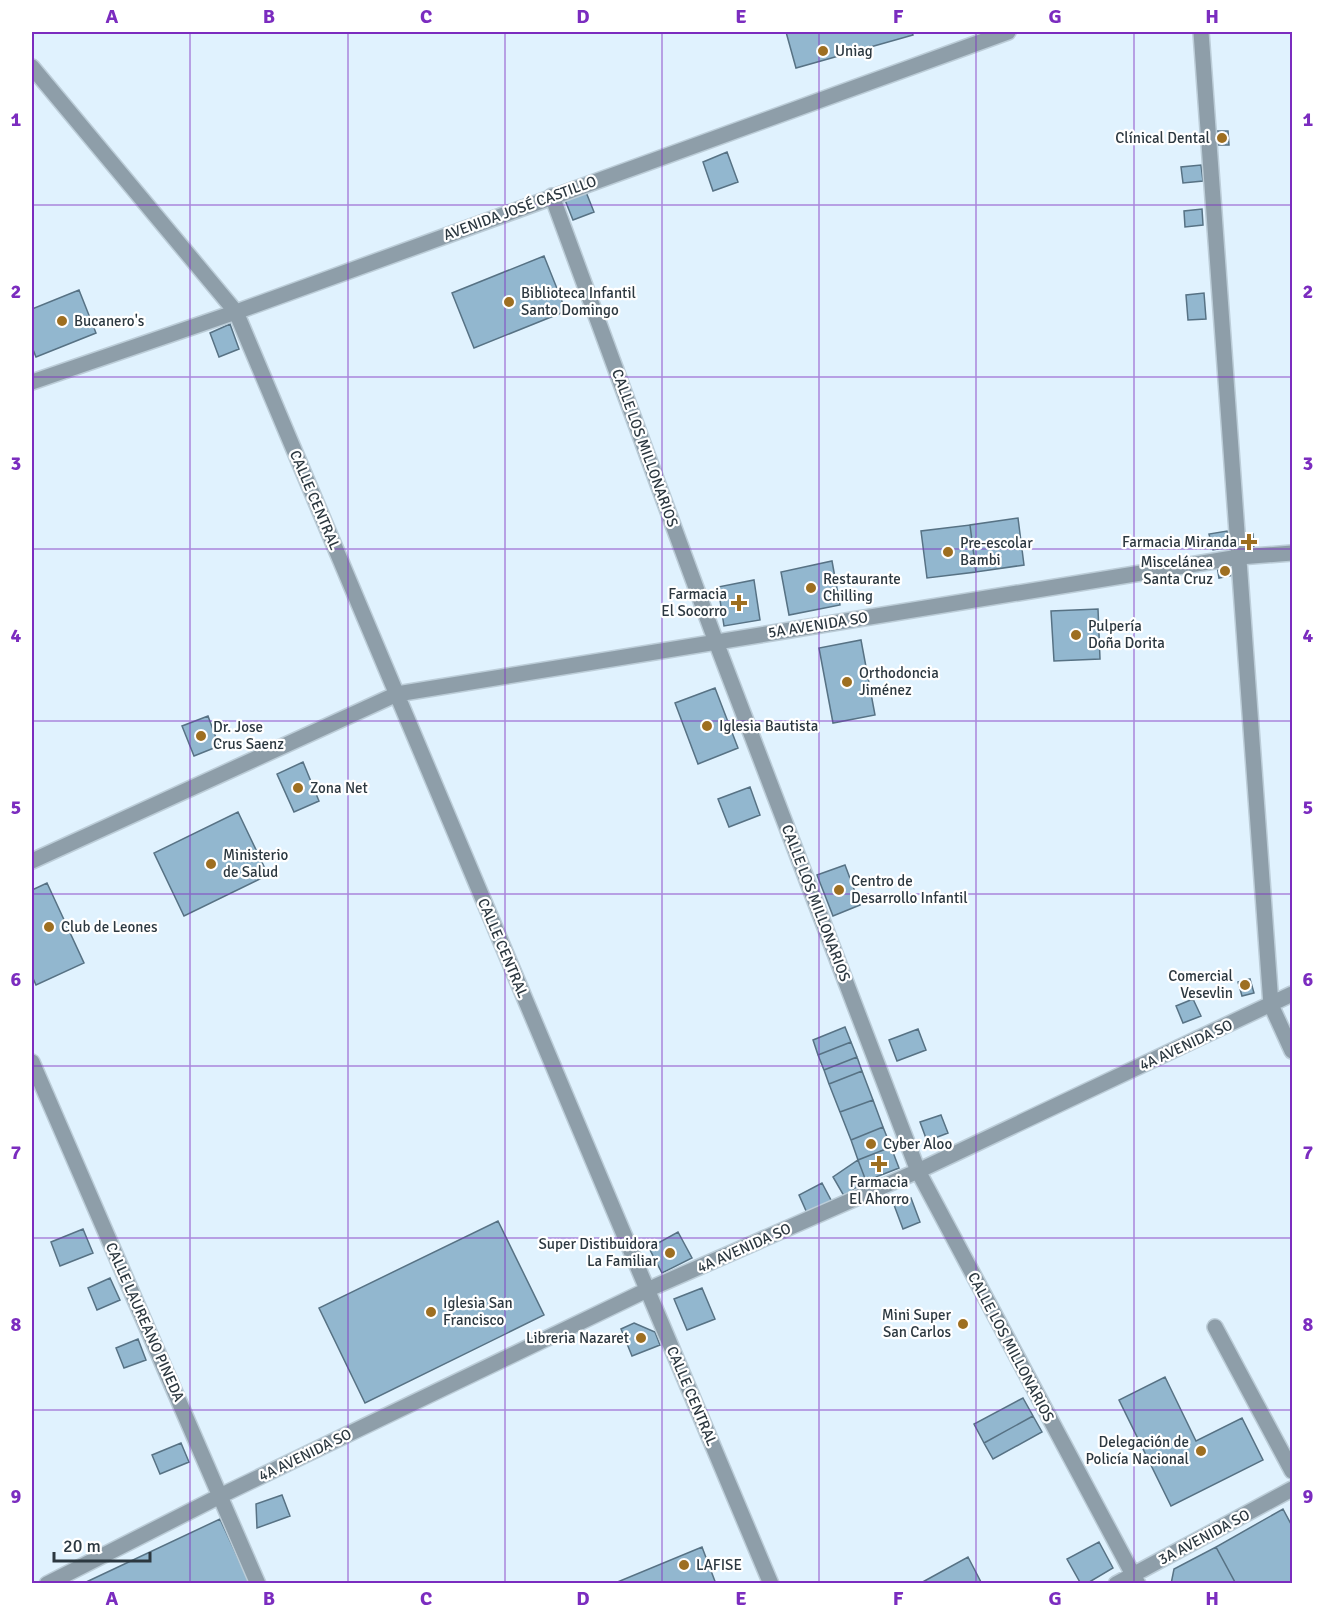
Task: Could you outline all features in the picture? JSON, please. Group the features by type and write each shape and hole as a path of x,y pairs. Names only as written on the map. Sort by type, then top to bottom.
{"street":[{"name":"AVENIDA JOSÉ CASTILLO","path":"32,382 236,312 1008,32"},
{"path":"1201,32 1271,1005 1293,1051"},
{"name":"CALLE CENTRAL","path":"32,67 236,312 771,1584"},
{"name":"CALLE LOS MILLONARIOS","path":"552,196 716,642 918,1171 1135,1579"},
{"name":"5A AVENIDA SO","path":"32,861 397,694 1239,557 1293,553"},
{"name":"4A AVENIDA SO","path":"47,1584 220,1496 647,1290 918,1171 1293,994"},
{"name":"CALLE LAUREANO PINEDA","path":"32,1062 258,1584"},
{"path":"1215,1327 1293,1471"},
{"name":"3A AVENIDA SO","path":"1116,1584 1135,1579 1293,1489"}],"building":[{"name":"Uniag","path":"786,32 912,32 913,35 796,68"},
{"name":"Clínical Dental","path":"1216,131 1228,131 1229,145 1217,145"},
{"path":"727,152 738,182 713,191 703,162"},
{"path":"1201,165 1203,181 1183,183 1181,167"},
{"path":"586,192 594,212 573,220 565,200"},
{"path":"1202,209 1203,225 1185,227 1184,211"},
{"name":"Biblioteca Infantil Santo Domingo","path":"544,256 566,311 474,348 452,293"},
{"name":"Bucanero's","path":"79,290 96,333 36,357 32,347 32,309"},
{"path":"1204,293 1206,319 1188,320 1186,295"},
{"path":"230,324 239,349 219,357 210,333"},
{"path":"1018,518 1024,565 976,572 970,525"},
{"name":"Pre-escolar Bambi","path":"970,525 976,572 927,578 921,531"},
{"path":"1227,531 1230,547 1213,550 1209,534"},
{"name":"Farmacia Miranda","path":"1244,534 1253,534 1254,549 1244,549"},
{"name":"Restaurante Chilling","path":"832,561 840,605 789,615 781,572"},
{"name":"Miscelánea Santa Cruz","path":"1232,564 1234,575 1219,578 1217,566"},
{"name":"Farmacia El Socorro","path":"754,580 760,620 724,626 718,587"},
{"name":"Pulpería Doña Dorita","path":"1098,609 1100,659 1054,661 1051,611"},
{"name":"Orthodoncia Jiménez","path":"861,640 875,715 833,723 819,648"},
{"name":"Iglesia Bautista","path":"715,688 738,748 698,764 675,703"},
{"name":"Dr. Jose Crus Saenz","path":"208,716 219,746 194,756 182,726"},
{"name":"Zona Net","path":"303,762 319,801 294,812 277,774"},
{"path":"750,787 760,815 729,827 718,799"},
{"name":"Ministerio de Salud","path":"238,812 268,875 184,916 154,853"},
{"name":"Centro de Desarrollo Infantil","path":"845,865 860,905 833,916 817,875"},
{"name":"Club de Leones","path":"47,883 84,963 36,985 32,976 32,890"},
{"name":"Comercial Vesevlin","path":"1250,979 1254,993 1242,996 1238,982"},
{"path":"1193,999 1201,1016 1183,1023 1176,1006"},
{"path":"845,1027 851,1042 818,1055 813,1040"},
{"path":"918,1029 926,1050 897,1061 889,1040"},
{"path":"851,1042 857,1057 824,1070 818,1055"},
{"path":"857,1057 862,1071 829,1084 824,1070"},
{"path":"862,1071 873,1100 840,1112 829,1084"},
{"path":"873,1100 883,1127 851,1140 840,1112"},
{"path":"941,1115 948,1133 927,1141 920,1122"},
{"name":"Cyber Aloo","path":"883,1127 891,1147 858,1160 851,1140"},
{"name":"Farmacia El Ahorro","path":"891,1147 899,1168 866,1181 858,1160"},
{"path":"858,1160 866,1181 844,1196 833,1177"},
{"path":"822,1183 832,1202 807,1213 799,1195"},
{"path":"911,1198 920,1222 903,1229 894,1205"},
{"name":"Iglesia San Francisco","path":"498,1221 544,1315 365,1403 319,1308"},
{"path":"83,1229 93,1253 60,1266 51,1242"},
{"name":"Super Distibuidora La Familiar","path":"678,1232 692,1258 662,1273 649,1248"},
{"path":"110,1278 120,1300 97,1310 88,1288"},
{"path":"702,1288 715,1319 687,1330 674,1299"},
{"name":"Libreria Nazaret","path":"634,1323 655,1332 660,1345 632,1356 621,1329"},
{"path":"138,1339 146,1360 124,1368 116,1348"},
{"name":"Delegación de Policía Nacional","path":"1165,1377 1196,1441 1242,1418 1263,1460 1171,1506 1119,1400"},
{"path":"1023,1398 1033,1416 984,1443 974,1424"},
{"path":"1033,1416 1042,1432 993,1459 984,1443"},
{"path":"181,1443 189,1462 160,1474 152,1455"},
{"path":"282,1495 290,1516 257,1528 256,1504"},
{"path":"1283,1509 1292,1526 1292,1584 1236,1584 1216,1547"},
{"path":"220,1519 250,1584 82,1584"},
{"path":"1099,1542 1113,1568 1086,1584 1081,1584 1067,1559"},
{"name":"LAFISE","path":"702,1547 716,1584 615,1584 615,1583"},
{"path":"1216,1547 1236,1584 1171,1584 1174,1569"},
{"path":"968,1557 982,1584 919,1584"}],"place":[{"name":"Uniag","path":"823,51"},
{"name":"Clínical Dental","path":"1222,138"},
{"name":"Biblioteca Infantil Santo Domingo","path":"509,302"},
{"name":"Bucanero's","path":"62,321"},
{"name":"Farmacia Miranda","path":"1249,542"},
{"name":"Pre-escolar Bambi","path":"948,552"},
{"name":"Miscelánea Santa Cruz","path":"1225,571"},
{"name":"Restaurante Chilling","path":"811,588"},
{"name":"Farmacia El Socorro","path":"739,603"},
{"name":"Pulpería Doña Dorita","path":"1076,635"},
{"name":"Orthodoncia Jiménez","path":"847,682"},
{"name":"Iglesia Bautista","path":"707,726"},
{"name":"Dr. Jose Crus Saenz","path":"201,736"},
{"name":"Zona Net","path":"298,788"},
{"name":"Ministerio de Salud","path":"211,864"},
{"name":"Centro de Desarrollo Infantil","path":"839,890"},
{"name":"Club de Leones","path":"49,927"},
{"name":"Comercial Vesevlin","path":"1245,985"},
{"name":"Cyber Aloo","path":"871,1144"},
{"name":"Farmacia El Ahorro","path":"879,1164"},
{"name":"Super Distibuidora La Familiar","path":"670,1253"},
{"name":"Iglesia San Francisco","path":"431,1312"},
{"name":"Mini Super San Carlos","path":"963,1324"},
{"name":"Libreria Nazaret","path":"641,1338"},
{"name":"Delegación de Policía Nacional","path":"1201,1451"},
{"name":"LAFISE","path":"684,1565"}]}
